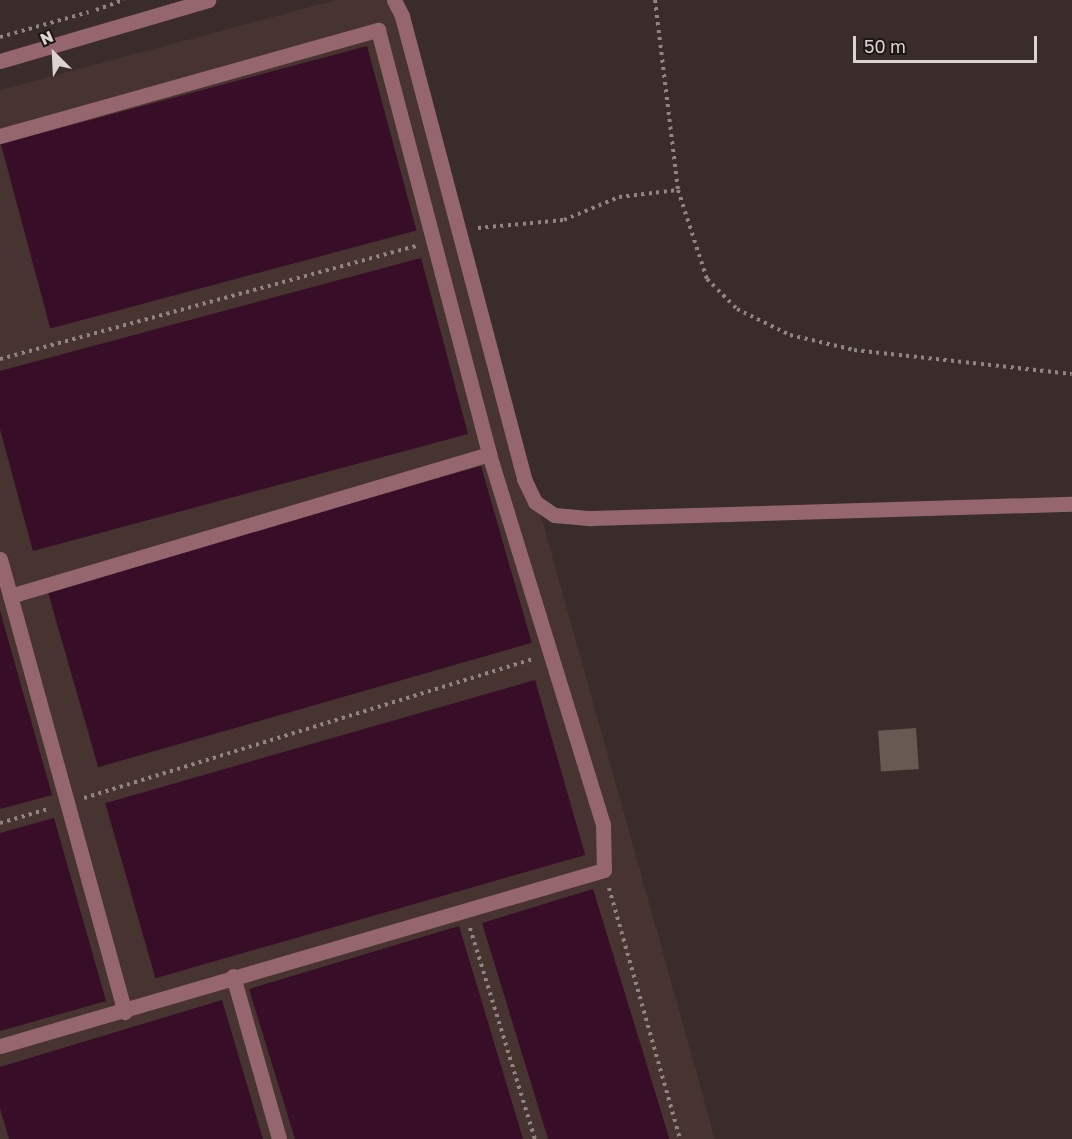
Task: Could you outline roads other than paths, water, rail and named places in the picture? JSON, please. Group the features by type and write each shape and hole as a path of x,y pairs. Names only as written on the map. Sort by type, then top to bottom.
{"street":[{"path":"0,61 208,0"},
{"path":"393,0 459,231 524,479 535,502 554,515 591,518 1072,504"},
{"path":"0,136 378,30 489,454 548,654 603,824 604,870 233,976 125,1012 0,1046"},
{"path":"10,596 489,454"},
{"path":"0,559 125,1012"},
{"path":"233,976 279,1139"}]}
